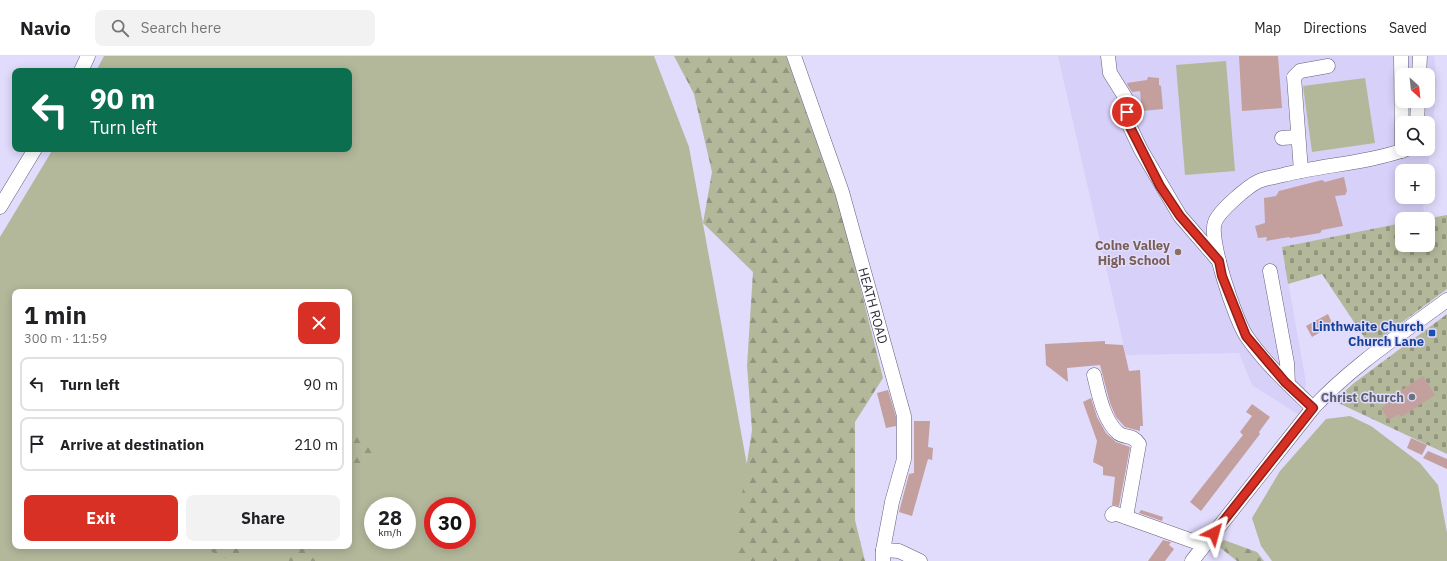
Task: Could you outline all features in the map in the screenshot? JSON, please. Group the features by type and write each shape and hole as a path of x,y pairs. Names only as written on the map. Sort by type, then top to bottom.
{"street":[{"path":"82,68 88,56"},
{"name":"HEATH ROAD","path":"794,56 842,192 904,416 904,459 892,502 883,555"},
{"path":"1108,56 1110,73 1125,97 1130,127 1141,150 1180,216 1219,261"},
{"path":"1401,56 1404,116"},
{"path":"1419,68 1420,56"},
{"path":"1301,171 1297,137 1294,77 1300,70 1328,66"},
{"path":"1282,138 1297,137"},
{"path":"0,207 33,152"},
{"path":"1313,408 1288,384 1246,336 1222,276 1213,233 1215,222 1224,208 1258,182 1301,171 1395,152"},
{"path":"1270,271 1287,363 1288,384"},
{"path":"1192,561 1313,408 1330,390 1364,361 1447,300"},
{"path":"1094,375 1101,401 1110,422 1120,434 1134,437 1139,444 1126,517"},
{"path":"1112,515 1114,513 1204,545"},
{"path":"883,555 899,551 920,561"}],"shaded area":[{"name":"Colne Valley High School","path":"1058,56 1434,56 1437,84 1435,104 1435,68 1395,68 1395,108 1435,108 1434,116 1395,116 1395,156 1430,156 1429,163 1395,164 1395,204 1423,204 1424,212 1395,212 1395,224 1282,247 1306,383 1304,393 1317,400 1301,416 1252,385 1239,353 1126,355"}],"green space":[{"path":"104,56 654,56 689,147 747,465 754,561 0,561 0,237 51,152 352,152 352,68 98,68"},
{"path":"674,56 786,56 842,214 883,378 855,422 855,520 865,561 735,561 735,540 752,430 747,366 753,272 703,223 712,172 694,94"},
{"path":"1226,61 1235,171 1185,175 1176,65"},
{"path":"1365,78 1375,143 1312,152 1303,86"},
{"path":"1447,215 1447,289 1370,346 1322,274 1288,284 1282,247 1395,224 1395,252 1435,252 1435,217"},
{"path":"1447,314 1447,454 1334,401 1354,383"},
{"path":"1350,416 1371,426 1420,463 1438,485 1447,533 1447,561 1272,561 1261,546 1252,518 1280,471 1326,419"},
{"path":"352,426 366,437 374,448 375,454 373,460 368,466 352,464"},
{"path":"1224,540 1257,552 1264,561 1237,561 1218,546"},
{"path":"205,549 243,549 237,561 231,561"},
{"path":"289,549 305,549 316,561 279,561"}],"building":[{"path":"1239,56 1278,56 1282,108 1242,111"},
{"path":"1148,77 1159,78 1163,109 1142,111 1140,91 1132,92 1128,86 1127,83 1147,80"},
{"path":"1344,177 1347,191 1345,195 1335,196 1343,226 1322,230 1320,233 1290,238 1266,241 1267,237 1258,238 1255,226 1265,223 1264,198 1276,196 1279,191 1322,180 1325,182"},
{"path":"1328,314 1333,325 1312,337 1306,326"},
{"path":"1105,341 1105,344 1123,345 1129,371 1140,370 1143,426 1140,426 1140,431 1125,427 1116,417 1110,403 1100,365 1067,368 1068,382 1046,365 1045,344"},
{"name":"Christ Church","path":"1423,376 1435,395 1401,417 1399,414 1389,420 1381,408 1390,402 1388,399"},
{"path":"888,390 896,417 896,426 886,428 877,393"},
{"path":"1091,398 1097,417 1106,433 1116,442 1130,447 1119,506 1112,505 1115,477 1103,475 1103,467 1093,462 1097,441 1083,402"},
{"path":"1252,404 1270,417 1259,432 1260,434 1201,511 1190,502 1243,435 1240,432 1252,416 1246,412"},
{"path":"914,421 930,421 928,447 933,448 932,460 928,459 912,516 899,512 909,474 914,473"},
{"path":"1411,438 1427,445 1422,455 1407,448"},
{"path":"1428,451 1447,459 1447,469 1423,458"},
{"path":"1141,510 1163,517 1162,521 1139,513"},
{"path":"1163,540 1171,542 1169,545 1174,549 1165,561 1148,561"}],"place":[{"name":"Colne Valley High School","path":"1178,252"},
{"name":"Linthwaite Church Church Lane","path":"1432,333"},
{"name":"Christ Church","path":"1412,397"}],"route":[{"path":"1127,112 1130,127 1160,186 1197,238 1219,261 1222,276 1246,336 1285,382 1313,408 1214,533"}]}
